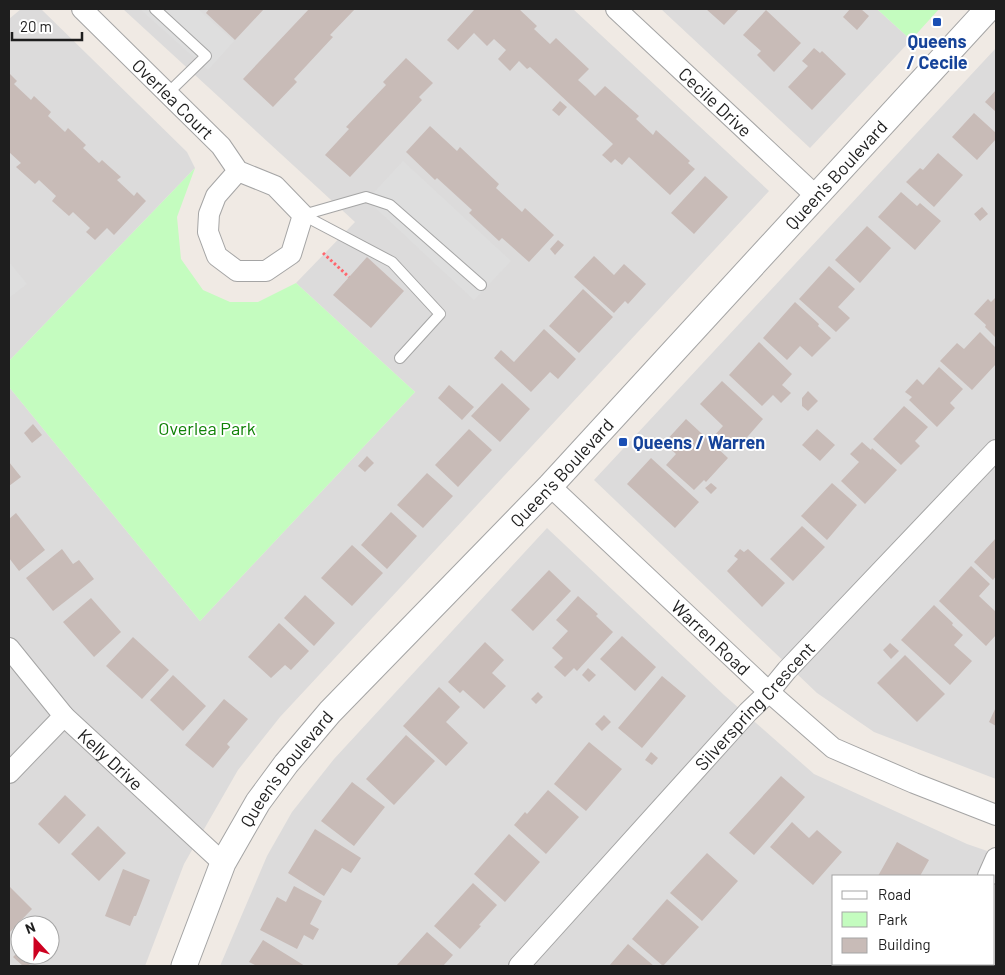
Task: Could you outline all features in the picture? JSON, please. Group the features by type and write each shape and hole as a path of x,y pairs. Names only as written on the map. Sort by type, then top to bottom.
{"street":[{"name":"Overlea Court","path":"82,9 221,146 238,171"},
{"name":"Cecile Drive","path":"616,9 816,196"},
{"name":"Queen's Boulevard","path":"184,966 223,863 258,802 286,764 330,712 550,486 988,9"},
{"path":"238,171 275,186 303,215 291,254 266,271 237,271 217,256 208,232 208,214 216,196 238,171"},
{"name":"Silverspring Crescent","path":"519,966 748,712 769,692 787,670 996,450"},
{"name":"Warren Road","path":"550,486 769,692 833,748 914,783 996,815"},
{"name":"Kelly Drive","path":"9,648 64,716 223,863"},
{"path":"9,773 64,716"},
{"path":"988,875 996,858"}],"lane":[{"path":"155,9 206,56 168,94"},
{"path":"303,215 366,196 390,205 481,285"},
{"path":"303,215 392,262 440,314 400,358"}],"path":[{"path":"323,253 349,277"}],"shaded area":[{"path":"21,9 41,9 187,152 195,168 9,361 9,19"},
{"path":"123,9 573,9 769,191 280,717 238,770 184,864 145,966 9,966 9,387 200,621 415,392 296,283 355,222"},
{"path":"140,9 198,9 234,41 208,70"},
{"path":"661,9 877,9 911,40 810,148"},
{"path":"996,48 996,779 874,732 817,693 594,480"},
{"path":"403,161 511,261 474,300 367,200"},
{"path":"9,262 27,284 9,298"},
{"path":"547,528 724,695 814,774 967,844 996,854 996,966 220,966 267,856 292,812 334,759"}],"green space":[{"path":"877,9 939,9 911,40"},
{"name":"Overlea Park","path":"195,168 177,217 181,259 203,290 230,302 258,302 296,283 415,392 200,621 9,387 9,361"}],"building":[{"path":"209,9 264,9 235,40 206,13"},
{"path":"309,9 355,9 330,35 333,37 294,79 297,82 273,107 243,79"},
{"path":"472,9 519,9 537,26 534,29 550,44 556,38 589,69 578,80 595,96 605,86 639,116 636,119 653,135 656,130 690,161 688,163 695,169 670,195 629,157 622,165 615,159 611,163 602,155 613,144 530,67 527,69 519,61 510,71 498,59 506,50 494,39 487,46 474,33 458,50 447,40 474,10"},
{"path":"706,9 739,9 724,25"},
{"path":"850,9 861,9 869,16 857,30 843,17"},
{"path":"766,10 801,43 774,72 757,55 761,51 743,35"},
{"path":"814,48 820,53 822,51 846,74 812,110 788,87 808,66 802,61"},
{"path":"406,58 433,83 419,97 422,100 350,177 325,155 349,129 346,127 386,85 383,82"},
{"path":"9,73 17,81 14,84 31,100 34,96 51,112 48,116 65,132 68,128 86,145 83,148 99,163 102,160 121,177 117,180 134,196 137,192 146,201 114,235 107,228 95,240 86,232 90,228 73,212 69,216 52,201 56,196 39,180 35,184 16,167 21,163 9,152"},
{"path":"996,90 996,112 985,102"},
{"path":"560,101 567,107 559,116 552,110"},
{"path":"974,113 996,133 996,139 977,160 952,137"},
{"path":"430,126 457,151 460,147 499,184 496,188 522,212 525,208 554,235 529,262 502,238 499,241 469,213 472,210 437,178 435,180 406,152"},
{"path":"938,153 963,175 934,207 906,182 920,168 923,170"},
{"path":"705,176 728,197 694,234 671,213"},
{"path":"901,192 917,206 920,203 941,221 915,250 878,217"},
{"path":"982,207 988,214 980,221 974,214"},
{"path":"867,226 891,248 860,283 835,260"},
{"path":"558,240 564,245 555,255 550,249"},
{"path":"594,256 614,275 624,264 646,284 628,304 625,301 614,313 574,277"},
{"path":"367,257 404,291 371,328 333,295"},
{"path":"829,266 855,289 838,307 850,318 836,332 799,299"},
{"path":"583,289 613,317 579,353 549,326"},
{"path":"996,297 996,338 974,314 988,299 991,302"},
{"path":"795,302 831,338 812,357 800,346 787,360 763,338"},
{"path":"544,329 576,359 558,379 550,372 531,392 494,358 501,350 514,362"},
{"path":"980,332 996,348 996,364 972,390 940,361 957,343 964,349"},
{"path":"759,342 792,374 782,385 791,393 781,403 773,395 762,406 729,375"},
{"path":"939,367 963,389 950,403 955,408 937,427 909,400 912,397 905,392 917,379 923,385"},
{"path":"722,381 763,419 742,443 739,441 730,451 714,436 723,426 700,404"},
{"path":"502,383 530,409 500,442 471,416"},
{"path":"449,385 474,407 462,420 438,398"},
{"path":"808,391 818,401 808,411 802,406 802,398"},
{"path":"904,406 928,427 915,441 920,446 901,465 873,439"},
{"path":"686,419 728,458 706,482 704,480 694,490 666,465 676,454 664,443"},
{"path":"33,424 42,435 32,443 24,433"},
{"path":"469,429 492,450 458,487 435,465"},
{"path":"817,429 835,445 820,461 802,445"},
{"path":"862,442 871,450 872,448 897,470 865,504 841,481 859,462 850,454"},
{"path":"367,456 374,463 365,472 358,466"},
{"path":"651,458 699,502 675,528 627,484"},
{"path":"9,462 21,477 9,486"},
{"path":"427,473 453,496 423,528 397,505"},
{"path":"711,483 717,488 711,494 705,488"},
{"path":"832,483 857,505 827,540 801,516"},
{"path":"391,512 417,536 387,569 361,545"},
{"path":"16,513 45,550 19,571 9,558 9,519"},
{"path":"802,526 825,547 793,581 770,559"},
{"path":"996,538 996,576 993,580 974,562"},
{"path":"352,545 383,573 352,606 321,578"},
{"path":"62,549 73,564 79,560 94,579 53,611 26,578"},
{"path":"740,549 744,552 748,549 785,583 762,607 727,571 738,559 734,556"},
{"path":"971,566 990,584 979,596 996,612 996,635 986,646 939,601"},
{"path":"549,570 571,591 533,631 511,610"},
{"path":"305,595 335,623 314,646 284,618"},
{"path":"578,596 598,614 596,616 613,632 577,671 574,668 565,677 554,667 563,658 552,648 568,631 556,620"},
{"path":"91,598 121,632 94,657 63,622"},
{"path":"934,605 963,635 954,645 972,661 950,685 901,640"},
{"path":"279,623 309,651 291,670 285,665 271,678 248,657"},
{"path":"622,636 656,667 635,691 600,659"},
{"path":"133,637 169,670 142,699 106,666"},
{"path":"485,642 504,660 492,673 506,686 484,709 463,690 460,693 448,682"},
{"path":"890,643 899,651 891,659 883,650"},
{"path":"905,655 945,694 917,722 877,683"},
{"path":"588,668 596,675 589,682 582,675"},
{"path":"173,675 206,706 183,731 150,700"},
{"path":"662,676 686,696 642,748 618,728"},
{"path":"439,687 460,707 446,722 468,743 446,766 403,726"},
{"path":"538,692 543,697 536,704 531,699"},
{"path":"224,699 248,719 227,744 230,747 213,768 185,745"},
{"path":"996,707 996,726 989,722"},
{"path":"604,715 611,722 602,731 595,724"},
{"path":"406,735 435,761 394,805 366,779"},
{"path":"589,742 622,769 586,811 554,784"},
{"path":"651,752 658,758 652,765 645,760"},
{"path":"781,776 805,797 754,855 729,833"},
{"path":"352,782 385,807 354,846 321,821"},
{"path":"548,790 579,817 546,854 514,825 525,812 527,814"},
{"path":"65,795 86,815 59,844 38,824"},
{"path":"792,822 809,838 817,830 842,852 813,885 770,847"},
{"path":"98,826 126,853 99,881 71,854"},
{"path":"315,829 361,858 351,873 342,868 324,896 288,873"},
{"path":"509,834 540,862 505,902 474,874"},
{"path":"897,842 929,860 921,875 879,875"},
{"path":"707,853 738,881 702,921 670,893"},
{"path":"123,869 150,880 136,916 134,916 130,926 105,916"},
{"path":"473,883 497,905 460,949 434,926"},
{"path":"9,886 32,909 26,915 10,915 9,933"},
{"path":"294,886 322,901 310,924 319,929 313,940 304,935 297,949 260,930 277,897 286,902"},
{"path":"667,899 699,927 663,966 632,939"},
{"path":"427,932 453,955 443,966 396,966"},
{"path":"263,940 305,966 257,966 249,962"},
{"path":"628,944 654,966 609,966"}],"place":[{"name":"Queens / Cecile","path":"937,22"},
{"name":"Queens / Warren","path":"623,442"}]}
